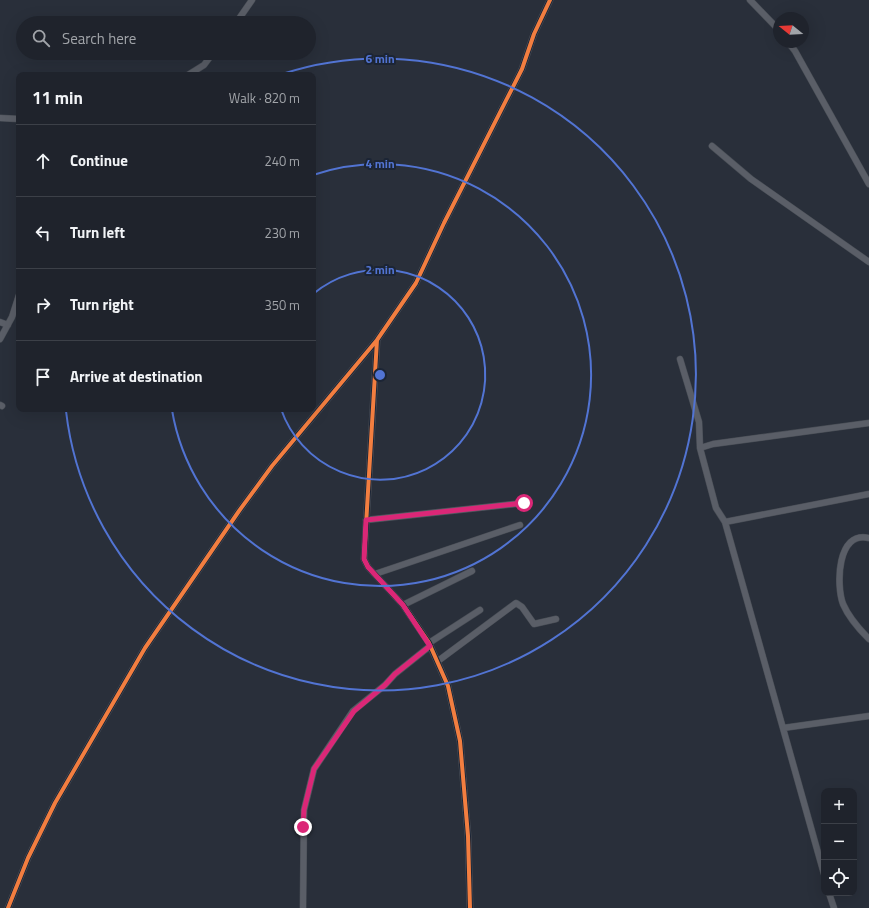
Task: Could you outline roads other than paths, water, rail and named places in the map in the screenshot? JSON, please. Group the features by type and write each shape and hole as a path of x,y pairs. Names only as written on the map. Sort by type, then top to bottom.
{"street":[{"path":"241,16 252,0"},
{"path":"8,908 28,858 52,810 145,648 188,584 272,466 377,340 416,283 444,223 522,69 534,34 550,0"},
{"path":"750,0 773,24"},
{"path":"793,48 869,184"},
{"path":"192,72 207,60"},
{"path":"0,118 16,119"},
{"path":"712,146 751,179 869,262"},
{"path":"0,339 16,313"},
{"path":"0,322 8,325"},
{"path":"377,340 364,559 368,567 403,605 429,644 448,686 460,741 468,836 470,908"},
{"path":"680,359 699,422 700,448 716,508 726,522 821,863"},
{"path":"700,448 714,444 869,423"},
{"path":"726,522 869,494"},
{"path":"366,520 524,503"},
{"path":"376,575 520,525"},
{"path":"869,538 862,537 853,542 841,561 838,572 839,588 843,604 852,620 869,639"},
{"path":"376,575 484,539"},
{"path":"403,605 472,571"},
{"path":"438,661 516,603 522,607 534,624 556,619"},
{"path":"303,908 304,810 314,769 354,711 385,685 395,674 429,644 480,610"},
{"path":"783,728 869,716"},
{"path":"830,896 834,908"}]}
